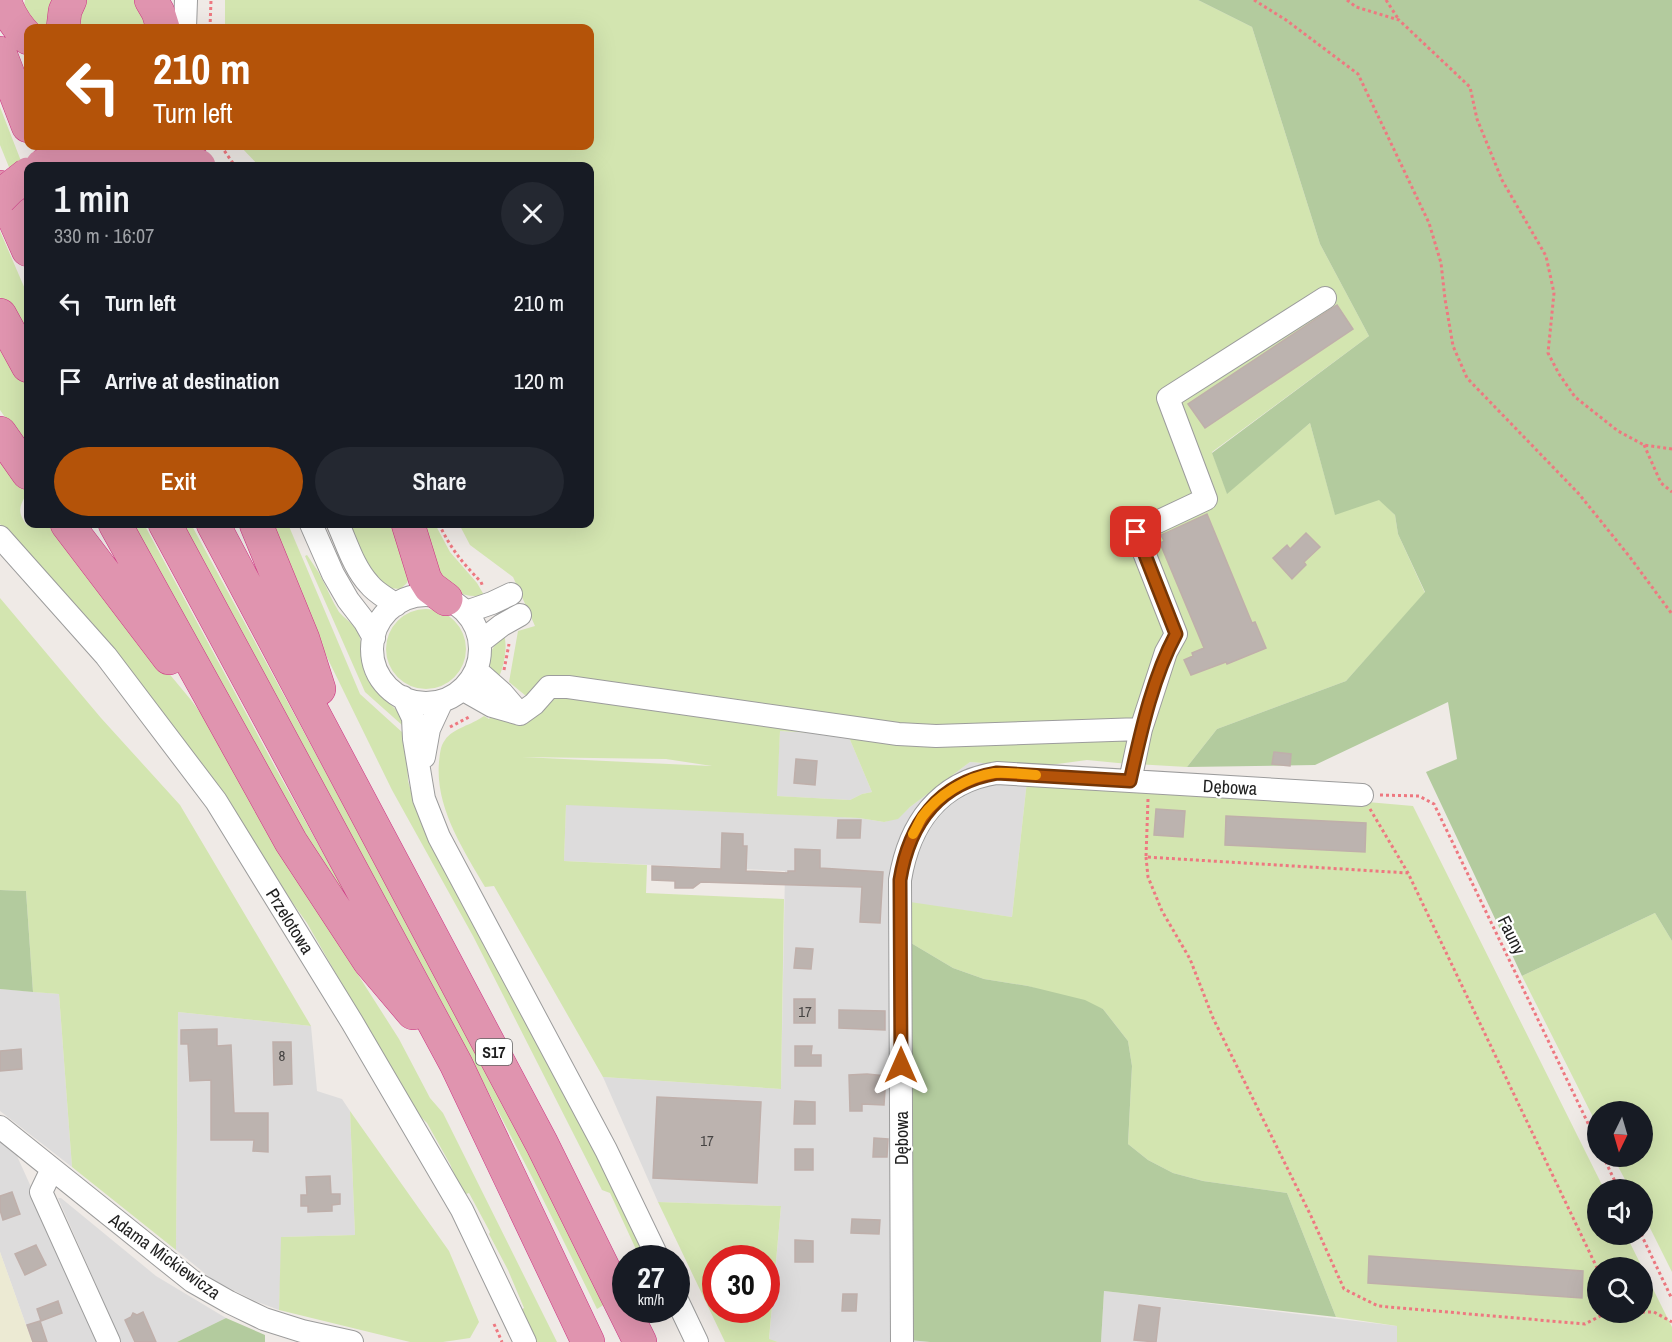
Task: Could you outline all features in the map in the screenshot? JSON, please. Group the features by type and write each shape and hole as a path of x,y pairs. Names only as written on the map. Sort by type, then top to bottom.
{"highway":[{"path":"63,24 65,11 70,0"},
{"path":"151,0 162,24"},
{"path":"6,8 24,34"},
{"path":"2,58 24,116"},
{"path":"49,162 82,151 93,150"},
{"path":"153,150 189,162"},
{"path":"0,198 24,177"},
{"path":"0,187 24,241"},
{"path":"0,315 24,359"},
{"path":"0,433 24,466"},
{"path":"70,528 242,755"},
{"path":"117,528 291,842 369,961 456,1064"},
{"name":"S17","path":"167,528 456,1064 588,1342"},
{"name":"S17","path":"215,528 542,1144 640,1342"},
{"path":"258,528 303,639 343,766"},
{"path":"409,528 425,579 430,587 456,606"}],"street":[{"path":"163,24 164,0"},
{"path":"185,24 186,0"},
{"path":"1139,782 1141,729 1166,652 1176,634 1136,532 1206,499 1168,398 1325,298"},
{"path":"313,528 333,574 374,638"},
{"path":"340,528 363,577 376,591 396,605"},
{"name":"Przelotowa","path":"0,537 106,656 216,801 352,1022 462,1210 524,1342"},
{"path":"456,606 492,603 511,594"},
{"path":"420,595 433,596 456,606 475,626 480,642 480,657 476,670 462,689 442,701 426,703 410,701 387,686 376,670 372,651 374,638 382,619 396,605 420,595"},
{"path":"480,642 520,615"},
{"path":"476,670 502,693 520,714"},
{"path":"520,714 534,704 549,687 568,687 898,734 926,736 1141,729"},
{"path":"462,689 492,706 520,714"},
{"path":"403,697 413,718 424,800 440,837 606,1150 652,1245"},
{"path":"421,782 429,729 442,701"},
{"name":"Dębowa","path":"902,1342 900,880 903,859 922,817 938,800 963,783 980,776 997,773 1362,795"},
{"name":"Adama Mickiewicza","path":"0,1127 192,1281 264,1319 302,1331 352,1342"},
{"path":"52,1169 41,1192 109,1342"},
{"path":"688,1323 697,1342"}],"path":[{"path":"210,24 211,0"},
{"path":"1254,0 1286,20 1358,74 1430,223 1441,263 1453,345 1467,378 1579,494 1672,614"},
{"path":"1347,0 1356,8 1399,20"},
{"path":"1386,0 1399,20 1470,87 1477,118 1503,180 1546,256 1554,293 1548,353 1559,374 1575,397 1618,431 1644,445 1672,449"},
{"path":"1644,445 1661,483 1672,492"},
{"path":"1139,782 1148,877 1162,911 1190,959 1213,1018 1311,1216 1344,1289 1378,1306 1587,1323"},
{"path":"1362,795 1408,873 1592,1257"},
{"name":"Fauny","path":"1362,795 1419,796 1434,804 1587,1121"},
{"path":"1146,856 1408,873"},
{"path":"1646,1245 1672,1299"},
{"path":"1653,1312 1672,1322"},
{"path":"493,1320 502,1342"}],"shaded area":[{"path":"780,731 848,735 872,792 850,800 776,796"},
{"path":"970,762 1035,767 1027,781 1012,917 910,903 909,1340 930,1342 778,1342 769,1340 771,1323 780,1323 780,1245 778,1245 781,1206 658,1202 603,1077 781,1089 785,871 564,861 566,804 859,818 884,822 898,818"},
{"path":"0,989 59,994 72,1167 0,1111"},
{"path":"178,1012 311,1026 317,1091 342,1099 350,1111 355,1235 282,1237 279,1310 213,1280 176,1250"},
{"path":"0,1142 17,1156 101,1342 32,1342 0,1252"},
{"path":"58,1198 61,1198 156,1276 226,1318 177,1342 121,1342"},
{"path":"0,1252 32,1342 0,1342"},
{"path":"1104,1291 1397,1326 1397,1342 1101,1342"}],"green space":[{"path":"25,0 62,0 56,24 34,24 24,6"},
{"path":"84,0 139,0 149,24 75,24"},
{"path":"225,0 1198,0 1252,27 1320,244 1369,336 1212,452 1227,493 1310,423 1335,514 1379,499 1395,515 1398,534 1425,593 1346,681 1217,729 1187,767 1087,760 1035,767 970,762 910,807 898,819 884,822 859,818 566,805 564,861 647,865 646,893 784,899 781,1089 603,1077 494,886 485,887 468,858 446,811 439,779 440,751 448,736 484,716 489,719 493,713 508,722 526,696 509,682 518,631 535,626 513,577 470,545 461,528 594,528 594,162 255,162 244,150 594,150 594,24 225,24","holes":["780,731 848,735 872,792 850,800 777,796","522,757 666,759 712,766"]},
{"path":"1198,0 1672,0 1672,941 1655,913 1522,976 1426,772 1457,759 1448,702 1315,765 1187,767 1217,729 1346,681 1425,592 1398,534 1395,515 1379,500 1335,515 1310,423 1227,494 1212,453 1369,336 1320,244 1252,27"},
{"path":"0,107 24,169 24,204 0,145"},
{"path":"0,231 24,287 24,341 0,297"},
{"path":"0,338 24,377 24,444 0,410"},
{"path":"0,458 24,489 24,498 20,509 24,528 57,528 142,641 214,731 318,912 399,1039 430,1098 443,1113 557,1342 536,1342 521,1310 524,1308 508,1270 469,1193 463,1195 450,1164 427,1123 414,1110 307,923 231,805 52,583 0,524"},
{"path":"128,528 146,528 369,935 326,876"},
{"path":"184,528 193,528 479,1055 605,1304 597,1309 445,1008"},
{"path":"273,528 290,528 360,694 406,734 408,781 427,836 644,1245 634,1245 610,1193 602,1190 473,936 392,790 321,645"},
{"path":"350,528 398,528 411,577 400,589 389,588 371,575"},
{"path":"420,528 437,528 450,552 477,583 484,595 471,596 460,593 440,580"},
{"path":"307,555 339,612 358,633 367,678 404,719 402,725 365,692 305,556"},
{"path":"0,598 101,718 180,805 311,1026 178,1012 176,1250 72,1167 59,994 33,992 26,891 0,890"},
{"path":"426,609 441,612 454,621 463,634 466,649 463,664 454,677 441,686 426,689 411,686 398,677 389,664 386,649 389,634 398,621 411,612"},
{"path":"504,635 505,658 497,680 490,667 490,656 495,645"},
{"path":"1027,781 1413,806 1587,1155 1587,1167 1593,1167 1599,1179 1587,1179 1587,1245 1631,1245 1637,1257 1587,1257 1587,1323 1653,1323 1653,1289 1672,1327 1672,1342 1397,1342 1397,1326 1336,1317 1287,1193 1203,1181 1173,1173 1148,1160 1128,1144 1132,1066 1128,1041 1103,1009 1028,986 984,979 953,968 911,943 910,902 1012,917"},
{"path":"0,890 26,891 33,992 0,989"},
{"path":"1655,913 1672,941 1672,1272 1653,1234 1653,1179 1625,1179 1618,1167 1653,1167 1653,1101 1587,1101 1587,1105 1522,976"},
{"path":"911,943 953,968 984,979 1028,986 1085,1000 1103,1009 1128,1041 1132,1066 1128,1144 1148,1160 1173,1173 1203,1181 1287,1193 1336,1317 1104,1291 1101,1342 909,1340"},
{"path":"350,1111 449,1251 479,1322 470,1338 443,1342 410,1342 279,1310 281,1237 355,1235"},
{"path":"658,1202 781,1206 777,1245 702,1245 702,1294 690,1269 690,1245 679,1245"},
{"path":"226,1318 265,1335 265,1342 177,1342"},
{"path":"716,1323 770,1323 769,1339 778,1342 725,1342"}],"building":[{"path":"1337,305 1353,329 1205,428 1188,404"},
{"path":"1207,514 1252,623 1255,622 1266,648 1227,664 1226,662 1191,675 1184,660 1193,656 1192,653 1204,648 1160,543 1164,541 1161,535"},
{"path":"1306,533 1320,547 1304,562 1306,565 1292,579 1273,558 1287,545 1290,549"},
{"path":"1274,752 1291,754 1290,766 1272,764"},
{"path":"796,759 817,761 815,785 794,783"},
{"path":"1156,809 1185,811 1183,837 1154,835"},
{"path":"1226,816 1366,823 1365,852 1225,845"},
{"path":"838,820 861,820 860,838 837,838"},
{"path":"722,833 743,834 743,846 747,846 746,871 788,873 788,871 795,871 795,849 820,850 820,868 883,872 880,923 860,922 862,887 701,882 693,888 675,888 675,881 652,880 652,866 721,869"},
{"path":"796,948 813,949 811,969 794,968"},
{"path":"794,999 815,999 815,1023 794,1023"},
{"path":"839,1010 885,1011 885,1030 839,1028"},
{"path":"217,1029 217,1046 231,1045 234,1113 268,1113 268,1152 253,1151 254,1140 211,1140 211,1080 190,1081 188,1044 181,1044 181,1030"},
{"path":"273,1042 291,1042 292,1084 274,1085"},
{"path":"795,1046 812,1046 811,1055 821,1055 821,1066 795,1066"},
{"path":"21,1049 22,1069 0,1071 0,1051"},
{"path":"849,1075 886,1076 884,1105 862,1104 862,1111 850,1111"},
{"path":"657,1097 761,1102 757,1183 653,1178"},
{"path":"795,1101 815,1102 815,1124 794,1124"},
{"path":"874,1138 888,1139 887,1157 873,1157"},
{"path":"795,1149 813,1149 813,1170 795,1170"},
{"path":"330,1176 331,1194 340,1194 340,1204 332,1205 332,1211 308,1212 308,1206 301,1206 301,1195 307,1195 306,1177"},
{"path":"12,1192 20,1214 3,1220 0,1196"},
{"path":"852,1219 880,1220 879,1234 851,1233"},
{"path":"795,1240 813,1241 813,1262 795,1262"},
{"path":"36,1245 46,1265 25,1275 15,1254"},
{"path":"1369,1256 1583,1271 1582,1298 1368,1283"},
{"path":"843,1294 857,1294 856,1311 842,1311"},
{"path":"58,1301 62,1313 41,1321 37,1309"},
{"path":"1139,1305 1160,1308 1156,1342 1134,1340"},
{"path":"143,1312 156,1342 135,1342 125,1320 133,1313 137,1315"},
{"path":"40,1321 47,1342 33,1342 27,1325"}],"slow traffic":[{"path":"913,834 922,817 938,800 963,783 980,776 997,773 1036,775"}],"route":[{"path":"901,1065 900,880 903,859 922,817 938,800 963,783 980,776 997,773 1130,781 1141,729 1166,652 1176,634 1136,532"}]}
